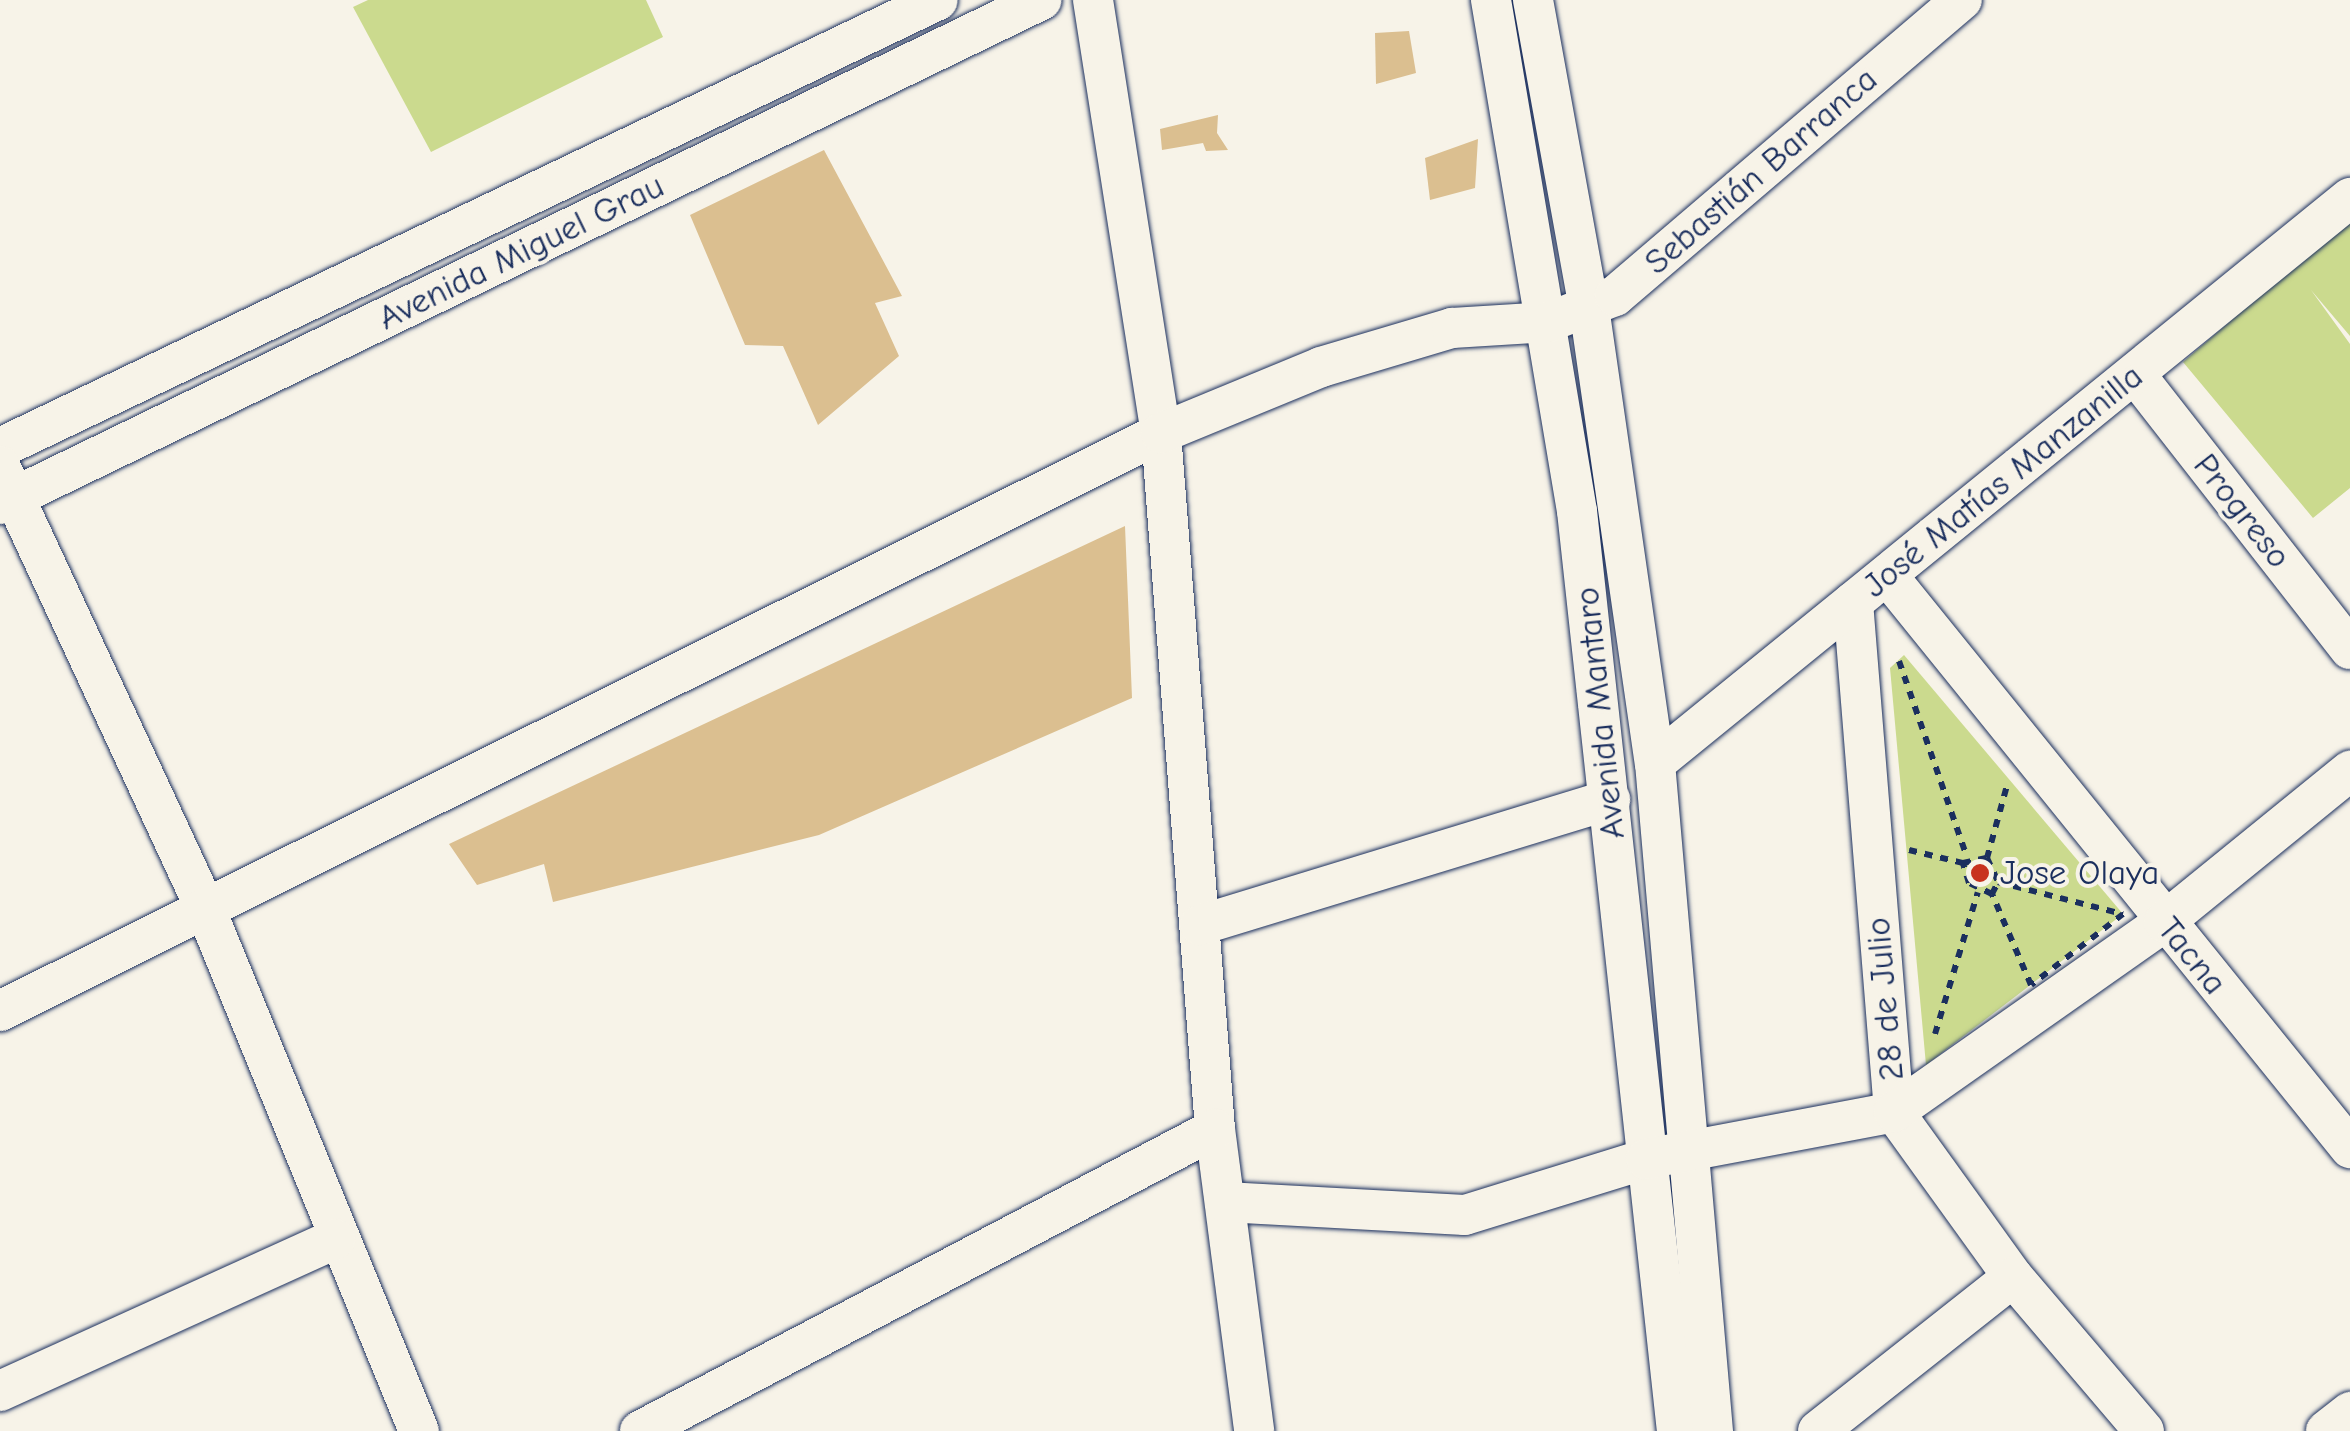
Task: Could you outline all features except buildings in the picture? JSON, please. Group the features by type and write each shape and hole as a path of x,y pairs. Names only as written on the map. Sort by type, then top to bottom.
{"street":[{"name":"Avenida Miguel Grau","path":"0,448 938,0"},
{"name":"Avenida Miguel Grau","path":"5,489 1041,0"},
{"path":"1092,0 1162,433 1216,1128 1254,1431"},
{"name":"Avenida Mantaro","path":"1491,0 1549,322 1610,800 1677,1431"},
{"path":"1534,0 1589,306 1656,764 1713,1431"},
{"name":"Sebastián Barranca","path":"0,1011 1162,433 1321,366 1452,328 1549,322 1614,296 1962,0"},
{"name":"José Matías Manzanilla","path":"1656,764 2350,198"},
{"name":"Progreso","path":"2135,374 2350,649"},
{"path":"5,489 205,908 335,1239 419,1431"},
{"name":"Tacna","path":"1887,574 2350,1148"},
{"name":"28 de Julio","path":"1853,602 1894,1112 2014,1277 2144,1431"},
{"path":"1225,1202 1465,1215 1646,1159 1894,1112 2164,922 2350,771"},
{"path":"1200,925 1610,800"},
{"path":"640,1431 1216,1128"},
{"path":"0,1391 335,1239"},
{"path":"1818,1431 2014,1277"},
{"path":"2326,1431 2350,1412"}],"path":[{"path":"1897,655 1922,681"},
{"path":"1897,655 1899,694"},
{"path":"1897,655 1978,892 1928,1047 1922,1026"},
{"path":"1998,882 1987,858 2010,772 2022,786"},
{"path":"1905,830 1908,869"},
{"path":"1906,849 1965,860 1987,858"},
{"path":"1998,882 1992,894 2031,985 2123,914"},
{"path":"1998,882 2123,914"},
{"path":"1978,892 1992,894"},
{"path":"2112,900 2123,914"}],"green space":[{"path":"368,0 646,0 663,37 431,152 353,7"},
{"path":"2350,218 2350,336 2311,290 2350,344 2350,488 2313,518 2183,362"},
{"path":"1904,655 2123,914 1926,1065 1890,668"}],"place":[{"name":"Jose Olaya","path":"1980,873"}]}
